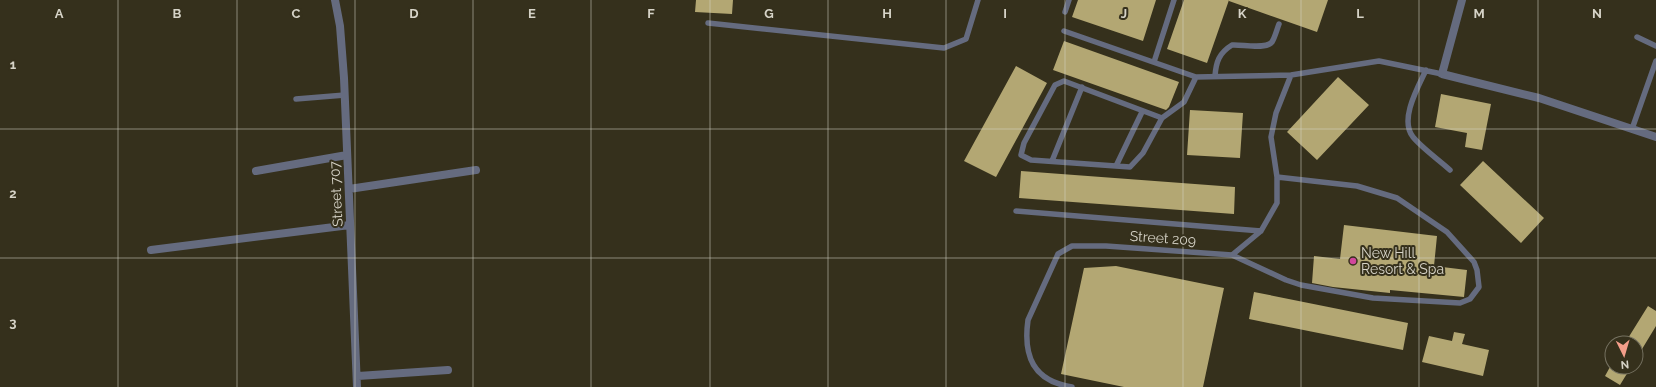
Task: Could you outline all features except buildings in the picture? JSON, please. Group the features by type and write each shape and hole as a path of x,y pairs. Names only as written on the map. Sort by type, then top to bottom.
{"street":[{"name":"Street 707","path":"335,0 340,26 345,95 358,376 357,387"},
{"path":"1462,0 1442,74 1539,98 1656,137"},
{"path":"256,171 347,155"},
{"path":"349,189 476,170"},
{"path":"151,250 350,225"},
{"path":"358,376 448,370"}],"lane":[{"path":"708,22 944,48 966,39 978,0"},
{"path":"1066,12 1069,0"},
{"path":"1154,62 1174,0"},
{"path":"1215,76 1216,63 1219,56 1228,47 1232,45 1268,45 1272,42 1279,24"},
{"path":"1064,31 1196,77 1291,75 1379,61 1442,74"},
{"path":"1637,37 1656,46"},
{"path":"1632,129 1656,61"},
{"path":"1426,70 1415,92 1408,118 1408,127 1412,137 1450,170"},
{"path":"1277,177 1357,186 1397,198 1447,232 1474,262 1477,270 1478,287 1470,299 1460,303 1373,298 1301,285 1286,280 1232,255 1261,231 1277,203 1277,177 1271,137 1276,113 1291,75"},
{"path":"1162,118 1142,112 1064,81 1055,85 1024,142 1021,154 1031,160 1130,168 1143,153 1162,118 1184,102 1196,77"},
{"path":"1052,161 1082,87"},
{"path":"296,99 345,95"},
{"path":"1116,166 1142,112"},
{"path":"1016,211 1261,231"},
{"name":"Street 209","path":"1072,387 1055,382 1042,376 1036,371 1031,362 1027,342 1028,320 1058,254 1072,246 1106,246 1232,255"}],"place":[{"name":"New Hill Resort & Spa","path":"1353,261"}]}
